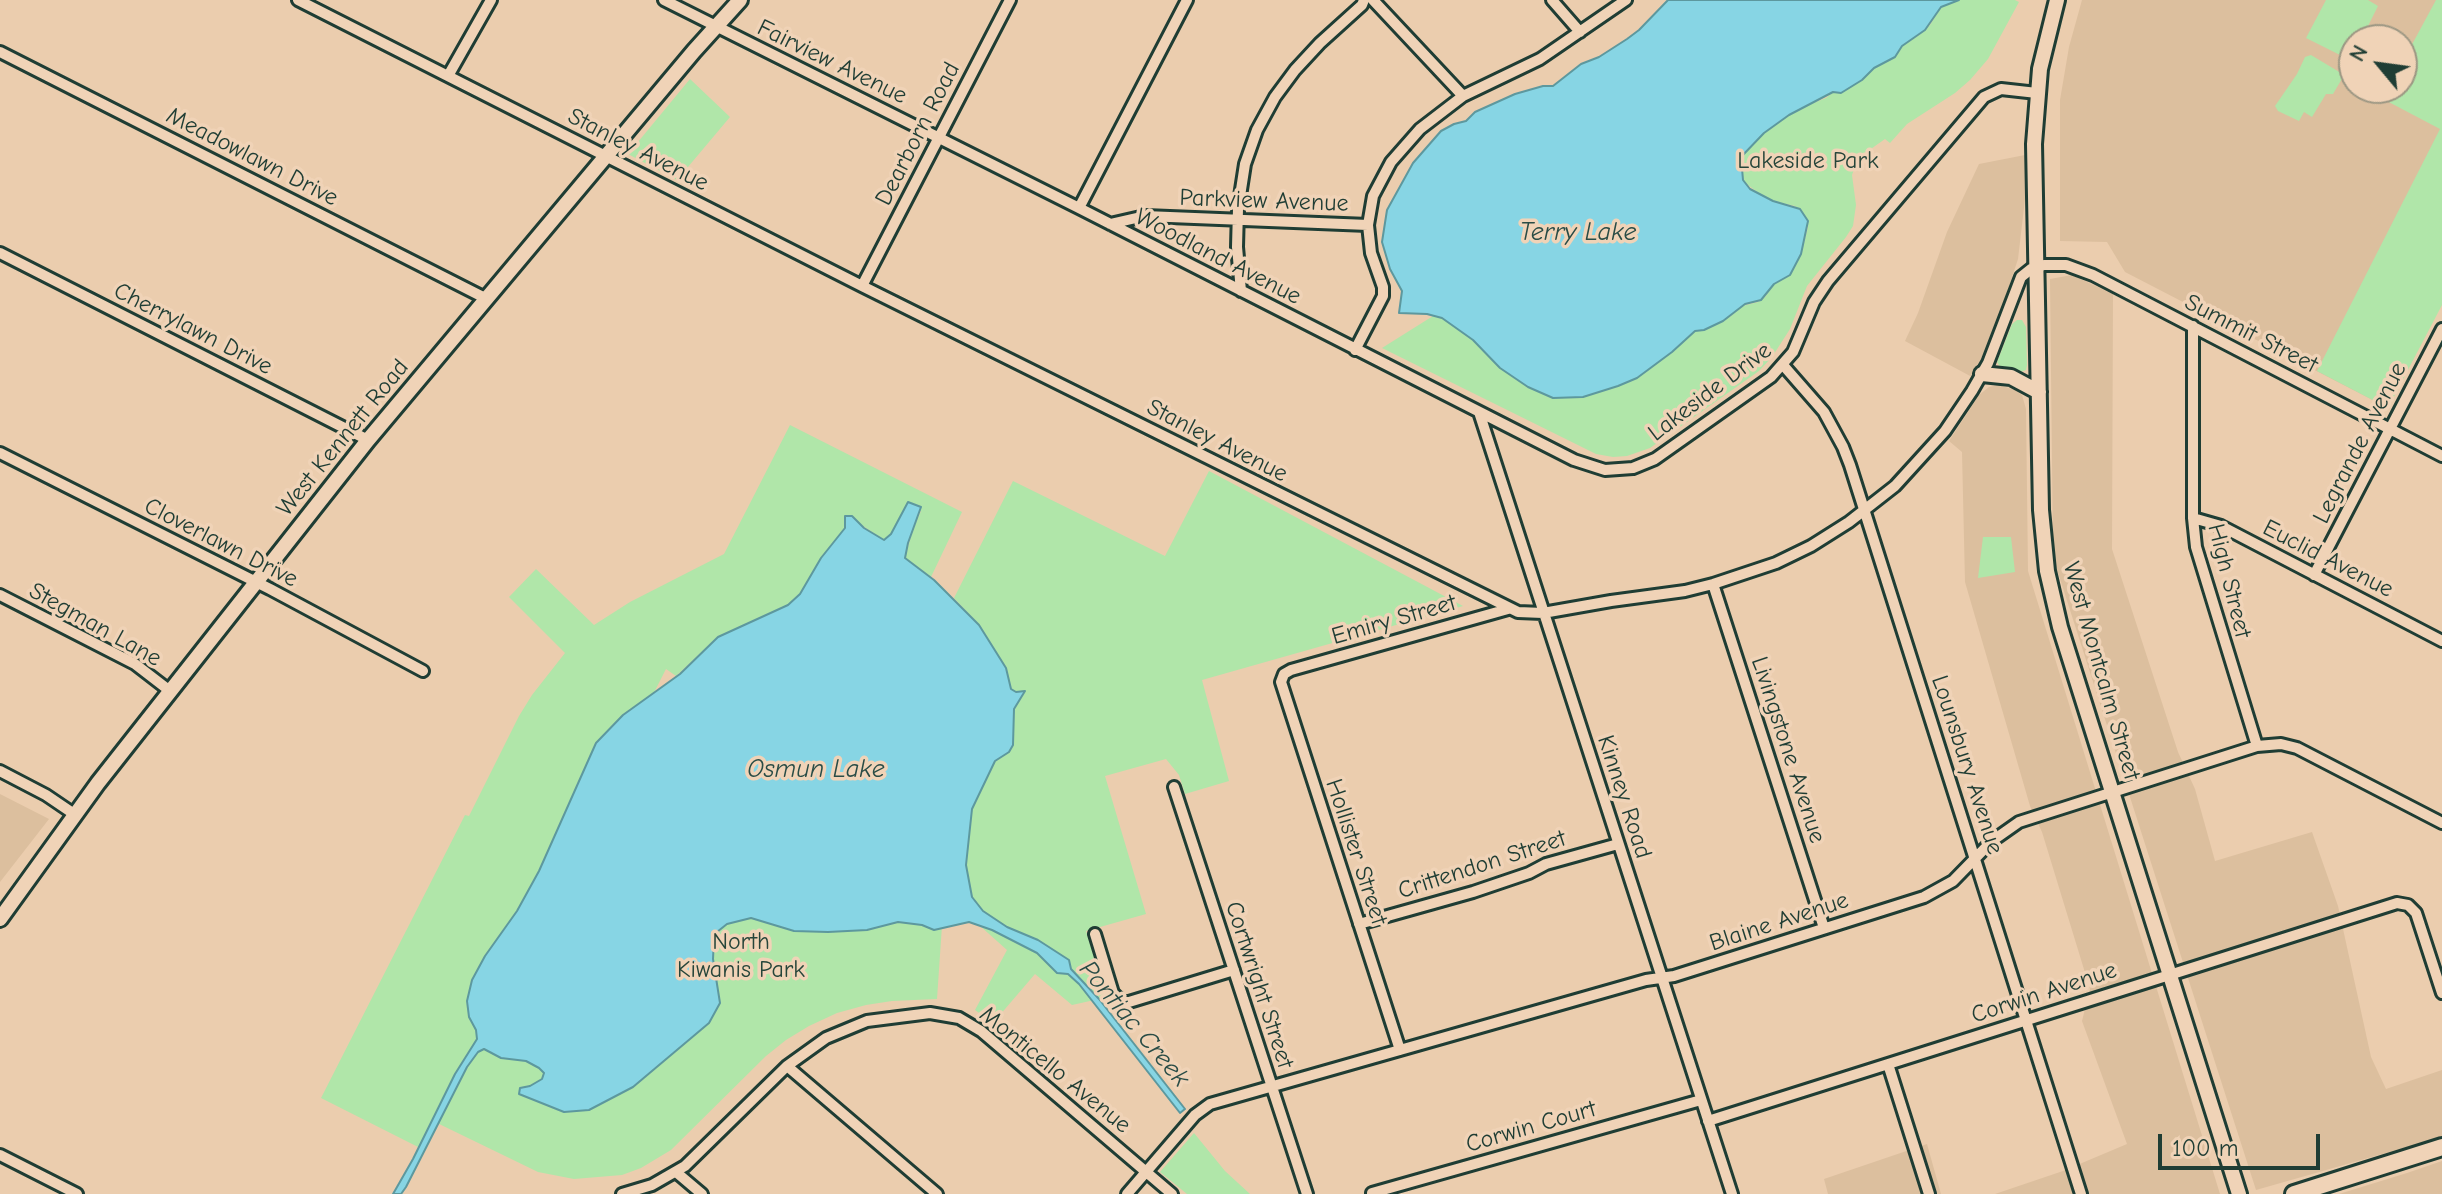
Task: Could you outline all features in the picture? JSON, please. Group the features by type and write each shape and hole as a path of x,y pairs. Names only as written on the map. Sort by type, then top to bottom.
{"main road":[{"name":"West Kennett Road","path":"0,919 74,814 368,440 740,0"},
{"name":"West Montcalm Street","path":"2057,0 2043,51 2037,93 2034,158 2041,510 2049,585 2239,1194"},
{"path":"1982,374 2011,377 2039,392"},
{"path":"2294,1194 2442,1147"}],"street":[{"name":"Stanley Avenue","path":"298,0 312,3 605,156 1508,609 1525,613 1543,613 1713,584 1793,555 1835,531 1895,486 1952,421 1982,374 2006,320 2018,283 2025,272 2037,266"},
{"path":"448,76 491,0"},
{"name":"Fairview Avenue","path":"664,0 939,138"},
{"name":"Dearborn Road","path":"862,286 1010,0"},
{"path":"1079,208 1187,0"},
{"path":"1241,291 1237,220 1245,164 1267,111 1300,64 1364,0"},
{"path":"1373,0 1463,96"},
{"path":"1552,0 1580,32"},
{"path":"1355,350 1383,296 1383,287 1371,253 1368,225 1373,196 1391,162 1420,129 1463,96 1534,63 1626,0"},
{"name":"Meadowlawn Drive","path":"0,52 485,298"},
{"name":"Lakeside Drive","path":"1479,412 1586,465 1605,470 1626,469 1660,456 1783,365 1797,345 1814,302 1828,281 1984,97 2001,89 2037,93"},
{"name":"Woodland Avenue","path":"939,138 1479,412"},
{"name":"Parkview Avenue","path":"1110,224 1145,216 1368,225"},
{"name":"Cherrylawn Drive","path":"0,253 368,440"},
{"name":"Summit Street","path":"2037,266 2059,264 2083,270 2442,456"},
{"name":"High Street","path":"2193,326 2193,518 2196,547 2257,746"},
{"name":"Legrande Avenue","path":"2314,575 2442,329"},
{"name":"Lounsbury Avenue","path":"1783,365 1812,396 1846,454 2081,1194"},
{"name":"Kinney Road","path":"1479,412 1732,1194"},
{"name":"Cloverlawn Drive","path":"0,453 256,582 423,671"},
{"name":"Euclid Avenue","path":"2193,518 2221,526 2442,641"},
{"name":"Livingstone Avenue","path":"1713,584 1824,928"},
{"name":"Stegman Lane","path":"0,595 135,664 170,691"},
{"name":"Emiry Street","path":"1291,670 1508,609"},
{"name":"Hollister Street","path":"1291,670 1283,677 1281,688 1400,1050"},
{"name":"Blaine Avenue","path":"1127,1194 1200,1110 1214,1103 1646,980 1674,976 1931,894 1953,881 1992,841 2012,826 2257,746 2273,744 2297,748 2442,823"},
{"path":"0,771 74,814"},
{"name":"Cortwright Street","path":"1174,787 1307,1194"},
{"name":"Crittendon Street","path":"1359,924 1473,892 1546,864 1618,844"},
{"name":"Corwin Avenue","path":"1708,1121 2392,904 2405,904 2416,913 2442,993"},
{"path":"1095,934 1113,993 1120,1001 1129,1002 1234,970"},
{"name":"Monticello Avenue","path":"622,1194 652,1185 694,1159 787,1066 826,1038 867,1021 930,1013 959,1018 981,1031 1172,1194"},
{"path":"1888,1064 1929,1194"},
{"path":"787,1066 937,1194"},
{"name":"Corwin Court","path":"1372,1193 1701,1100"},
{"path":"0,1155 77,1194"},
{"path":"676,1172 702,1194"}],"shaded area":[{"path":"2082,0 2442,0 2442,303 2388,408 2125,272 2107,242 2060,241 2060,100 2069,47"},
{"path":"2025,155 2025,199 2018,259 1994,332 1972,377 1905,341 1947,232 1979,164"},
{"path":"2072,275 2113,294 2112,549 2178,752 2195,789 2215,861 2312,832 2338,906 2371,1057 2386,1089 2442,1070 2442,1137 2256,1190 2053,557 2050,279"},
{"path":"1999,385 2022,395 2026,409 2028,571 2220,1194 1995,1194 2063,1171 2127,1144 2082,1021 2090,989 2042,832 2030,806 1965,582 1962,452 1949,441 1979,395 1989,387"},
{"path":"0,794 49,819 0,882"},
{"path":"1927,1144 1941,1194 1828,1194 1824,1179"},
{"path":"2442,1161 2442,1194 2339,1194 2407,1173"}],"green space":[{"name":"Lakeside Park","path":"1959,0 2019,2 1988,59 1970,80 1907,124 1890,143 1885,139 1858,158 1852,175 1856,205 1853,226 1807,286 1790,329 1772,357 1759,371 1650,448 1627,456 1596,454 1382,348 1433,316 1442,318 1473,340 1500,368 1553,398 1583,397 1637,378 1695,331 1704,330 1731,316 1742,306 1765,297 1774,284 1790,275 1801,254 1808,227 1795,206 1761,195 1744,182 1740,161 1749,146 1796,110 1833,92 1841,93 1862,80 1874,68 1895,57 1902,46 1930,25 1941,7"},
{"path":"2326,0 2368,0 2378,6 2369,24 2338,24 2338,54 2306,38"},
{"path":"2436,0 2442,0 2442,305 2388,408 2317,371 2440,129 2392,104 2418,104 2418,33"},
{"path":"2311,55 2338,71 2338,86 2333,94 2326,94 2312,117 2304,112 2299,121 2278,111 2275,106 2305,57"},
{"path":"690,79 730,117 677,180 628,154"},
{"path":"2022,320 2026,327 2027,365 2026,370 2018,373 2001,368 1997,362 2012,324"},
{"name":"North Kiwanis Park","path":"790,425 962,512 931,577 905,558 921,511 898,520 884,540 845,517 845,528 821,558 800,594 788,605 718,637 676,676 666,669 511,974 684,859 944,896 937,999 866,1005 837,1013 809,1026 766,1056 671,1150 622,1175 574,1179 538,1172 435,1122 422,1149 321,1098 519,716 565,653 509,597 536,569 594,625 630,602 724,554"},
{"path":"1209,471 1463,606 1202,680 1229,781 1185,794 1179,775 1166,759 1105,776 1146,914 1086,931 1108,997 1072,1005 1035,974 993,1023 975,1010 1007,950 979,925 982,911 972,897 966,865 972,809 995,761 1013,746 1014,709 1024,693 1011,689 1006,668 979,625 954,598 1013,481 1165,556"},
{"path":"1983,537 2011,537 2015,572 1978,578"},
{"path":"1194,1133 1225,1171 1250,1194 1187,1194 1160,1172"}],"water":[{"name":"Terry Lake","path":"1668,0 1959,0 1941,7 1925,30 1902,46 1895,57 1874,68 1841,93 1833,92 1789,115 1764,133 1741,157 1743,180 1750,189 1773,201 1800,209 1808,221 1801,254 1790,275 1774,284 1761,300 1745,304 1723,321 1695,331 1637,378 1583,397 1553,398 1528,387 1500,368 1473,340 1442,318 1399,313 1402,291 1390,269 1382,242 1387,210 1413,163 1441,131 1515,94 1553,86 1581,64 1599,57 1627,39"},
{"name":"Osmun Lake","path":"908,502 921,507 905,558 934,580 979,625 1006,668 1011,689 1025,691 1014,709 1013,745 1009,752 995,761 972,809 966,865 972,897 983,911 1007,927 1038,940 1069,960 1071,969 1099,999 1185,1109 1180,1113 1079,984 1068,974 1057,973 1037,953 992,930 969,922 934,930 898,922 867,930 794,931 751,918 727,924 714,938 713,959 720,1003 709,1023 633,1087 589,1110 564,1112 519,1094 520,1088 542,1079 544,1073 539,1068 526,1061 501,1058 484,1049 467,1067 406,1187 401,1194 393,1194 455,1074 477,1039 467,1001 472,980 539,871 596,743 623,715 680,674 718,637 788,605 800,594 821,558 845,528 845,516 852,516 884,540 891,534"}],"water label":[{"name":"Pontiac Creek","path":"1134,1024"}]}
